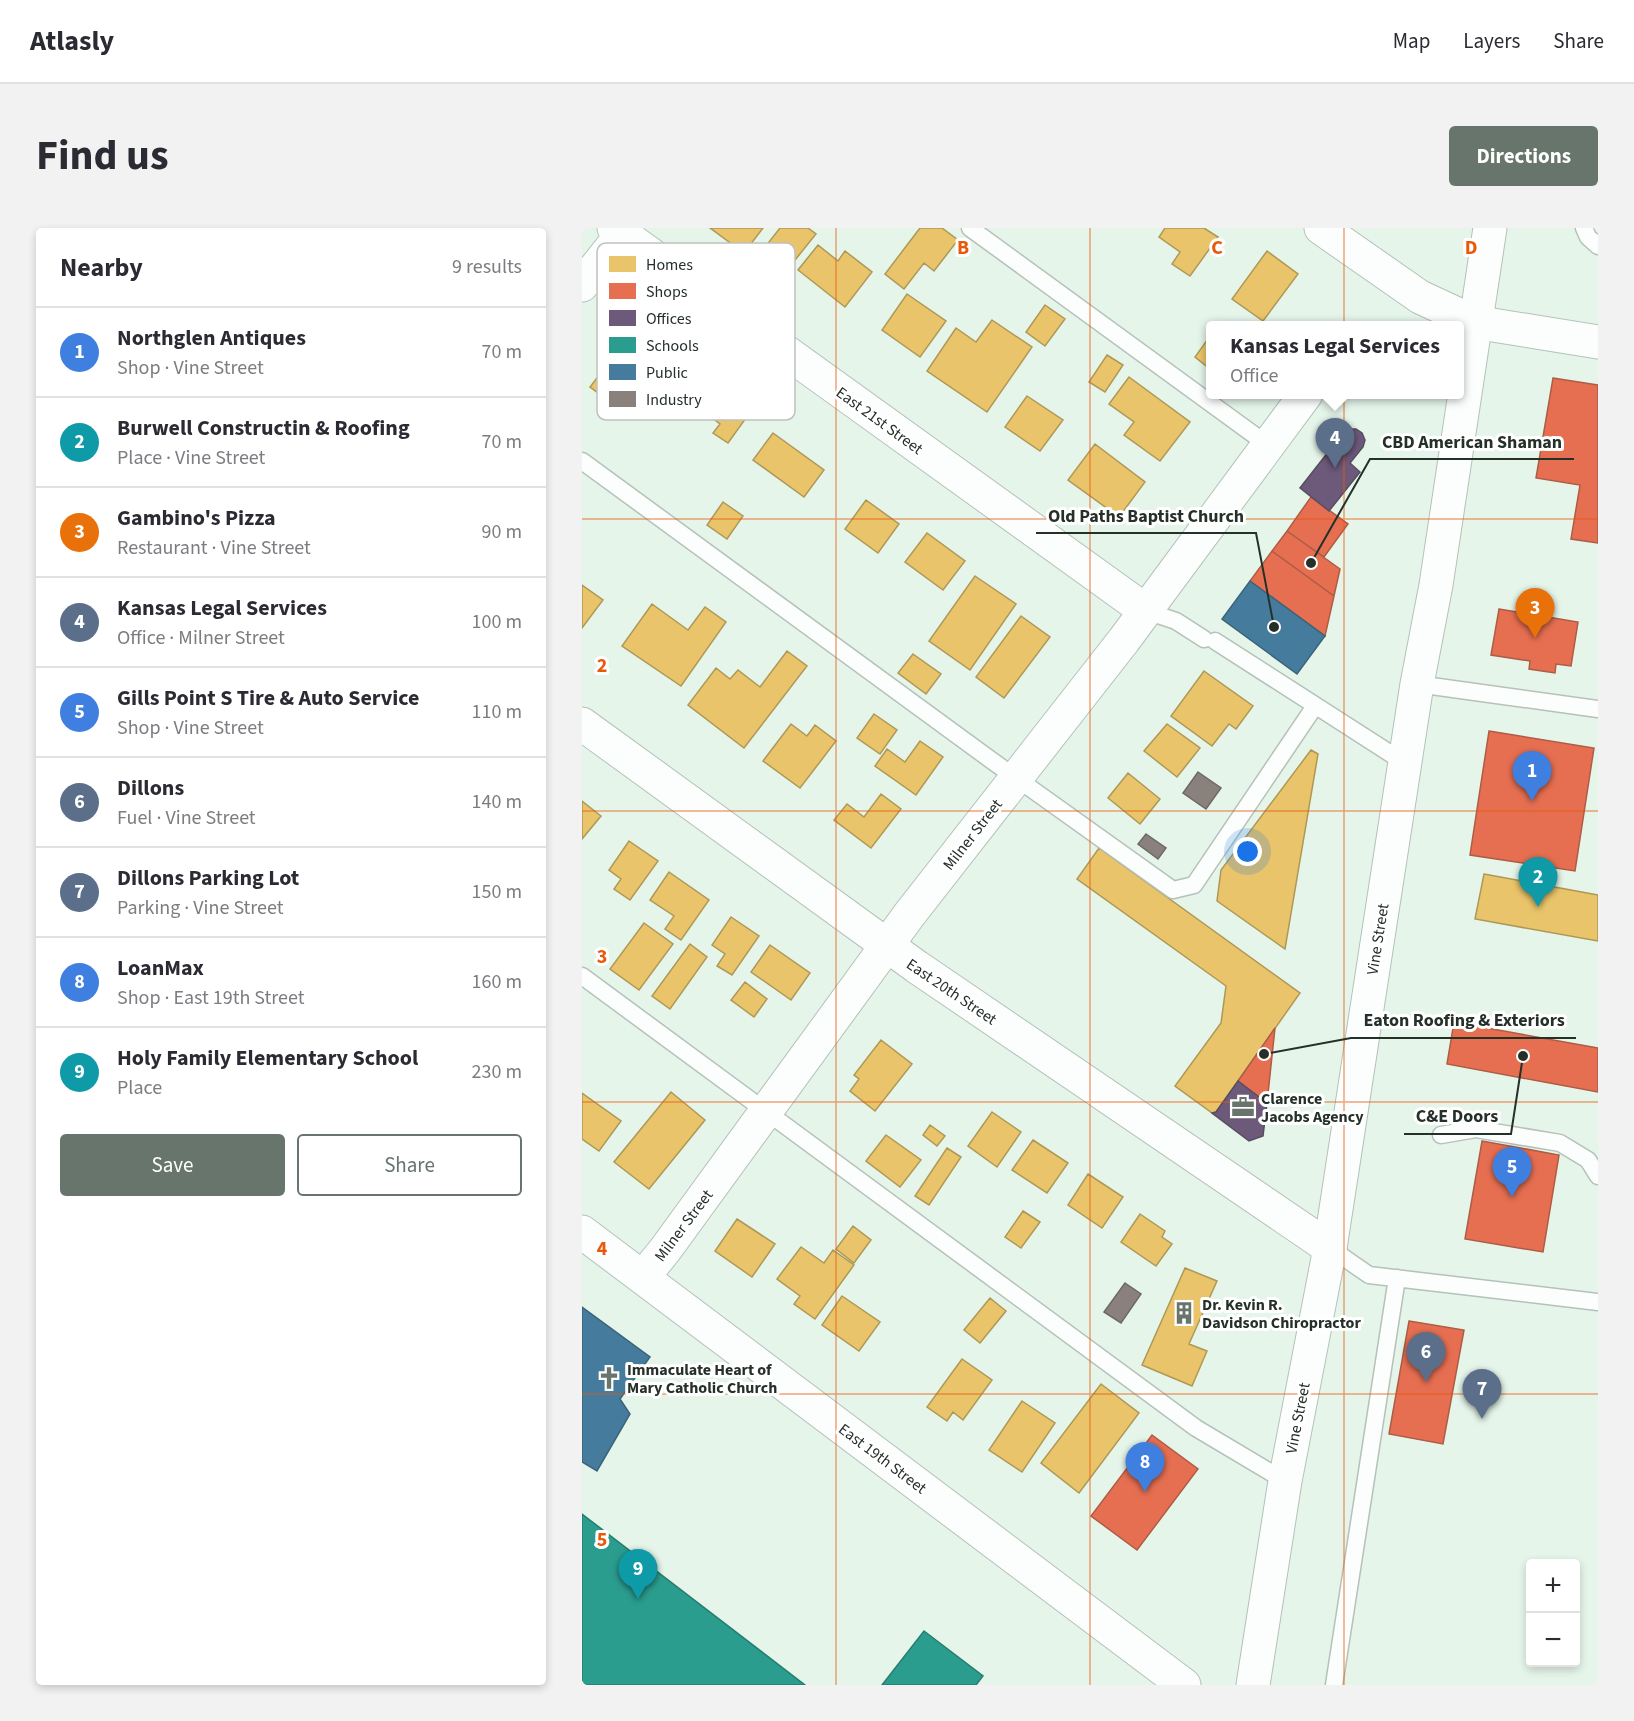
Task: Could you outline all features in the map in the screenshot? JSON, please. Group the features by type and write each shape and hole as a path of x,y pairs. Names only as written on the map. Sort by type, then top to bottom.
{"street":[{"path":"1321,228 1420,297 1474,322 1598,342"},
{"name":"Vine Street","path":"1464,391 1490,228"},
{"path":"612,243 621,230"},
{"name":"East 21st Street","path":"621,230 639,243"},
{"path":"582,285 597,264"},
{"name":"East 21st Street","path":"795,356 1146,611"},
{"name":"Milner Street","path":"643,1277 887,946 1146,611 1302,399"},
{"name":"Vine Street","path":"1253,1685 1285,1481 1330,1248 1417,684 1436,585 1463,399"},
{"name":"East 20th Street","path":"582,724 887,946 1330,1248"},
{"name":"East 19th Street","path":"582,1232 1184,1685"}],"lane":[{"path":"970,228 1268,445"},
{"path":"1584,228 1588,237 1598,246"},
{"path":"582,461 1173,890 1194,885 1315,706"},
{"path":"1146,611 1176,621 1210,640 1405,763"},
{"path":"1417,684 1598,709"},
{"path":"582,976 1196,1428 1285,1481"},
{"path":"1441,1134 1476,1129 1560,1143 1588,1160 1598,1176"},
{"path":"1330,1248 1369,1275 1598,1302"},
{"path":"1334,1685 1397,1278"}],"building: Homes":[{"path":"710,228 763,228 752,243 730,243"},
{"path":"780,228 808,228 816,234 795,260 795,243 768,243"},
{"path":"920,228 942,228 958,240 934,271 924,263 904,289 885,274"},
{"path":"1165,228 1204,228 1218,237 1190,276 1172,264 1180,252 1159,237"},
{"path":"818,245 838,261 845,251 872,272 845,307 798,270"},
{"path":"1267,251 1298,274 1263,321 1232,299"},
{"path":"907,294 946,321 920,357 882,330"},
{"path":"1045,305 1065,319 1045,346 1026,332"},
{"path":"992,320 1032,347 987,412 927,371 956,328 976,342"},
{"path":"1206,342 1206,366 1195,357"},
{"path":"1107,355 1123,365 1105,392 1089,382"},
{"path":"1129,377 1190,422 1160,461 1124,435 1134,422 1109,404"},
{"path":"597,378 597,392 590,387"},
{"path":"1027,396 1063,420 1040,451 1005,427"},
{"path":"715,420 745,420 728,443 713,433 720,424"},
{"path":"773,433 824,470 804,497 753,460"},
{"path":"1095,444 1145,482 1119,517 1068,480"},
{"path":"866,500 899,524 878,553 845,529"},
{"path":"723,502 743,516 727,539 707,525"},
{"path":"927,533 965,561 943,590 905,562"},
{"path":"975,576 1016,604 970,670 929,641"},
{"path":"582,585 603,600 582,628"},
{"path":"652,604 688,630 705,607 726,622 681,686 622,646"},
{"path":"1021,616 1050,637 1004,698 976,677"},
{"path":"787,651 807,666 744,748 688,705 716,668 730,679 738,670 760,687"},
{"path":"913,654 941,674 926,694 898,673"},
{"path":"1204,671 1253,706 1236,729 1229,724 1212,746 1171,716"},
{"path":"874,714 897,730 880,754 857,738"},
{"path":"791,724 807,736 815,725 836,741 800,788 763,761"},
{"path":"1167,724 1200,748 1177,777 1144,751"},
{"path":"920,741 943,757 916,795 875,766 887,749 905,762"},
{"path":"1311,750 1318,754 1285,949 1217,901 1221,870"},
{"path":"1128,773 1160,799 1140,824 1108,798"},
{"path":"881,794 901,809 871,848 834,820 847,804 864,817"},
{"path":"582,801 601,816 582,839"},
{"path":"629,841 658,861 630,900 614,889 621,879 609,870"},
{"path":"1099,848 1300,993 1216,1112 1212,1113 1175,1086 1221,1023 1226,986 1077,879"},
{"path":"669,872 709,900 681,940 665,929 674,916 650,900"},
{"path":"1484,874 1598,895 1598,941 1475,919"},
{"path":"731,917 759,936 732,975 717,966 725,954 712,945"},
{"path":"644,923 673,944 639,990 610,969"},
{"path":"690,944 707,957 670,1009 652,996"},
{"path":"770,945 810,973 791,1000 751,972"},
{"path":"745,982 767,999 754,1017 731,1000"},
{"path":"881,1040 912,1064 875,1111 850,1091 859,1079 854,1075"},
{"path":"671,1092 705,1120 649,1189 614,1162"},
{"path":"582,1093 621,1121 599,1151 582,1139"},
{"path":"992,1112 1021,1132 997,1167 968,1146"},
{"path":"930,1125 945,1136 937,1146 923,1135"},
{"path":"886,1135 921,1160 900,1187 866,1161"},
{"path":"1033,1140 1068,1163 1047,1193 1012,1170"},
{"path":"947,1148 961,1157 929,1205 915,1196"},
{"path":"1088,1174 1123,1197 1102,1228 1068,1205"},
{"path":"1023,1211 1040,1222 1021,1248 1005,1237"},
{"path":"1140,1214 1165,1231 1162,1237 1172,1244 1156,1266 1121,1242"},
{"path":"737,1219 775,1244 752,1277 715,1251"},
{"path":"853,1226 871,1240 854,1263 836,1249"},
{"path":"801,1247 824,1263 833,1250 854,1265 815,1319 794,1304 800,1296 777,1279"},
{"name":"Dr. Kevin R. Davidson Chiropractor","path":"1185,1268 1217,1281 1189,1344 1207,1351 1192,1386 1142,1365"},
{"path":"842,1296 880,1322 859,1351 822,1325"},
{"path":"990,1298 1006,1311 980,1343 964,1330"},
{"path":"962,1359 992,1380 963,1420 953,1412 947,1421 927,1407"},
{"path":"1101,1384 1139,1413 1079,1493 1041,1463"},
{"path":"1022,1401 1055,1423 1022,1472 989,1450"}],"building: Shops":[{"path":"1553,378 1598,385 1598,543 1571,539 1580,485 1536,478"},
{"path":"1311,497 1348,524 1324,557 1287,531"},
{"path":"1287,531 1340,569 1334,596 1272,551"},
{"path":"1272,551 1334,596 1325,636 1250,581"},
{"path":"1499,609 1578,622 1571,666 1556,664 1555,673 1529,669 1530,661 1491,655"},
{"path":"1489,731 1594,748 1575,871 1470,855"},
{"path":"1454,1022 1598,1048 1598,1092 1447,1064"},
{"path":"1275,1028 1267,1103 1238,1081"},
{"path":"1482,1141 1559,1155 1543,1252 1465,1239"},
{"path":"1409,1321 1464,1330 1443,1444 1389,1434"},
{"path":"1152,1435 1198,1469 1137,1550 1091,1516"}],"building: Offices":[{"path":"1349,429 1356,429 1362,433 1365,440 1363,447 1350,463 1360,472 1329,511 1300,488 1343,433"},
{"name":"Clarence Jacobs Agency","path":"1238,1081 1267,1103 1263,1136 1249,1141 1212,1113 1216,1112"}],"building: Schools":[{"path":"582,1514 805,1685 582,1685"},
{"path":"924,1631 983,1676 976,1685 882,1685"}],"building: Public":[{"path":"1250,581 1325,636 1297,674 1222,619"},
{"name":"Immaculate Heart of Mary Catholic Church","path":"582,1307 650,1357 620,1399 630,1414 597,1471 582,1462"}],"building: Industry":[{"path":"1198,772 1221,788 1206,809 1183,793"},
{"path":"1146,834 1166,848 1158,859 1138,844"},
{"path":"1125,1283 1141,1294 1121,1323 1104,1312"}],"place":[{"name":"Kansas Legal Services","path":"1335,468"},
{"name":"CBD American Shaman","path":"1311,563"},
{"name":"Old Paths Baptist Church","path":"1274,627"},
{"name":"Gambino's Pizza","path":"1535,638"},
{"name":"Northglen Antiques","path":"1532,801"},
{"name":"Burwell Constructin & Roofing","path":"1538,907"},
{"name":"Eaton Roofing & Exteriors","path":"1264,1054"},
{"name":"C&E Doors","path":"1523,1056"},
{"name":"Clarence Jacobs Agency","path":"1243,1107"},
{"name":"Gills Point S Tire & Auto Service","path":"1512,1197"},
{"name":"Dr. Kevin R. Davidson Chiropractor","path":"1184,1313"},
{"name":"Immaculate Heart of Mary Catholic Church","path":"609,1378"},
{"name":"Dillons","path":"1426,1382"},
{"name":"Dillons Parking Lot","path":"1482,1419"},
{"name":"LoanMax","path":"1145,1492"},
{"name":"Holy Family Elementary School","path":"638,1599"}]}
